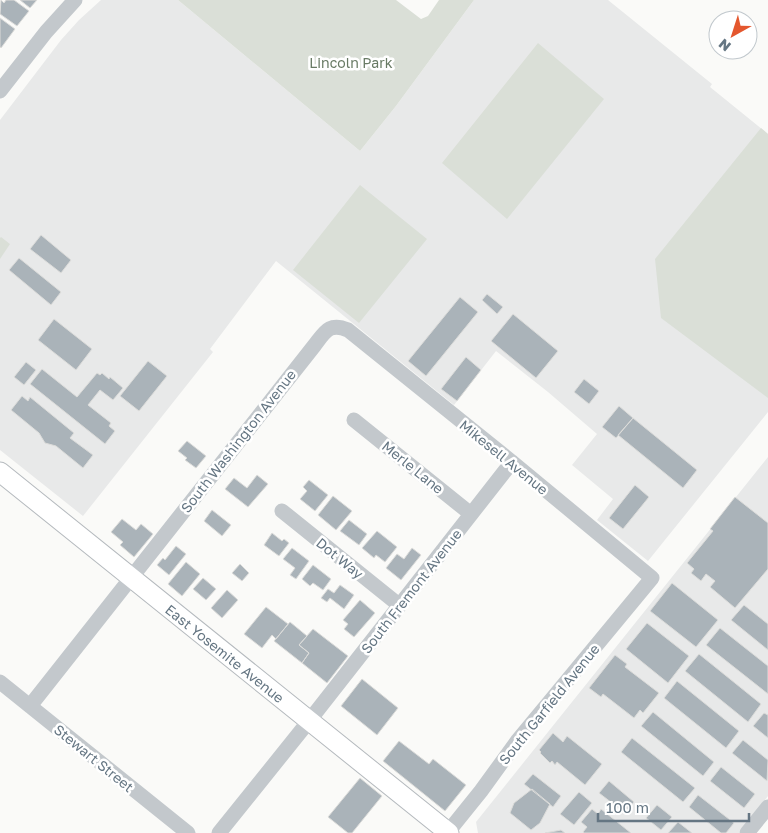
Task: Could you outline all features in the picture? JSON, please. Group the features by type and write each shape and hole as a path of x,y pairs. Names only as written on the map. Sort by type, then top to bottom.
{"main road":[{"name":"East Yosemite Avenue","path":"0,472 448,833"}],"street":[{"path":"2,83 75,0"},
{"name":"South Washington Avenue","path":"30,706 326,330 340,327 356,337"},
{"name":"Mikesell Avenue","path":"356,337 512,462 652,578"},
{"name":"Merle Lane","path":"354,420 471,514"},
{"name":"South Fremont Avenue","path":"219,833 309,722 512,462"},
{"name":"Dot Way","path":"282,511 399,605"},
{"name":"South Garfield Avenue","path":"448,833 481,792 518,740 652,578"},
{"name":"Stewart Street","path":"0,682 188,833"},
{"path":"748,833 768,807"}],"shaded area":[{"path":"101,0 178,0 360,151 396,106 474,0 608,0 712,84 710,87 768,134 768,412 648,561 597,520 613,499 572,465 597,434 548,392 496,351 454,405 276,261 210,349 213,352 83,516 0,450 0,120 61,40"},
{"path":"768,457 768,796 739,833 478,833 476,822"}],"green space":[{"name":"Lincoln Park","path":"178,0 396,0 421,19 428,16 439,0 474,0 396,106 360,151"},
{"path":"538,43 604,99 507,219 442,163"},
{"path":"761,128 768,134 768,398 661,318 655,259"},
{"path":"360,185 427,239 359,323 293,270"},
{"path":"0,238 10,244 0,259"}],"building":[{"path":"1,0 4,3 6,0 14,0 29,11 17,26 0,14"},
{"path":"20,0 37,0 30,8"},
{"path":"0,18 15,29 1,48 0,47"},
{"path":"41,235 71,260 61,273 30,249"},
{"path":"19,258 61,292 51,305 9,270"},
{"path":"487,294 503,307 497,314 482,300"},
{"path":"460,297 478,312 426,376 408,361"},
{"path":"513,314 558,351 536,378 491,341"},
{"path":"54,319 92,349 76,370 38,340"},
{"path":"466,357 481,370 457,401 441,389"},
{"path":"148,361 167,376 139,411 120,396"},
{"path":"26,362 36,370 24,385 14,377"},
{"path":"42,369 77,397 97,373 100,375 102,373 109,379 110,377 123,388 113,400 100,390 88,405 111,423 109,426 115,431 105,444 30,384"},
{"path":"584,379 599,391 589,404 574,392"},
{"path":"22,396 28,401 30,397 74,433 70,438 93,455 83,468 56,446 45,443 39,433 11,410"},
{"path":"619,406 633,418 616,438 602,427"},
{"path":"633,418 697,470 683,488 618,435"},
{"path":"187,441 206,456 196,468 185,460 187,458 178,451"},
{"path":"257,475 268,484 248,507 225,489 234,478 247,488"},
{"path":"309,480 328,495 315,511 300,499 307,491 303,487"},
{"path":"635,485 649,497 623,529 609,518"},
{"path":"333,496 352,511 336,530 318,515"},
{"path":"735,497 768,523 768,569 735,608 710,587 715,581 706,574 701,581 691,573 694,569 687,563 713,531 710,529"},
{"path":"212,510 231,525 222,536 204,521"},
{"path":"122,519 136,530 141,524 153,534 134,557 120,545 123,542 111,532"},
{"path":"349,520 367,534 359,545 340,531"},
{"path":"377,531 397,547 385,562 376,555 374,558 362,548"},
{"path":"272,533 282,541 284,539 289,543 279,556 264,545"},
{"path":"176,546 186,554 169,575 157,565 163,558 165,560"},
{"path":"292,548 309,561 296,579 290,575 295,568 283,559"},
{"path":"412,548 421,555 401,580 386,568 397,554 404,559"},
{"path":"186,562 200,574 182,596 168,584"},
{"path":"240,564 249,573 242,581 232,573"},
{"path":"313,565 331,579 323,590 313,583 310,586 302,579"},
{"path":"203,578 216,589 206,600 193,589"},
{"path":"672,583 718,620 696,647 650,611"},
{"path":"340,585 354,595 344,609 330,598 327,602 321,598 328,589 334,593"},
{"path":"227,590 238,600 222,618 211,608"},
{"path":"360,600 375,613 354,637 344,629 348,624 343,620"},
{"path":"744,605 768,624 768,650 731,620"},
{"path":"266,607 288,624 276,639 272,635 262,648 244,634"},
{"path":"290,622 307,636 299,645 309,653 302,663 274,641"},
{"path":"647,623 689,656 668,683 626,649"},
{"path":"720,628 768,666 768,694 706,645"},
{"path":"313,629 348,656 327,683 302,663 309,653 299,645"},
{"path":"699,654 761,704 748,722 685,671"},
{"path":"615,655 627,664 625,667 659,693 643,713 640,710 634,718 603,694 601,697 589,688"},
{"path":"362,679 398,708 377,735 341,706"},
{"path":"677,681 739,731 726,748 664,698"},
{"path":"653,712 714,762 703,776 641,726"},
{"path":"764,713 768,715 768,738 753,726"},
{"path":"553,733 563,742 567,736 602,764 585,785 557,762 555,765 552,761 550,763 540,753 539,750"},
{"path":"632,738 695,788 683,802 621,752"},
{"path":"743,740 768,760 767,781 732,753"},
{"path":"399,741 429,764 433,759 466,785 445,811 383,761"},
{"path":"721,767 755,794 744,808 710,781"},
{"path":"533,774 561,796 553,807 524,784"},
{"path":"360,778 382,796 352,833 348,833 328,817"},
{"path":"609,781 634,802 625,813 599,793"},
{"path":"532,789 550,804 540,823 531,830 510,813 514,803"},
{"path":"579,792 592,803 574,825 560,814"},
{"path":"698,795 734,823 726,833 721,833 689,807"},
{"path":"657,805 672,817 661,830 646,818"},
{"path":"592,809 598,814 601,809 631,833 584,833 587,827 581,822"},
{"path":"678,822 692,833 668,833"},
{"path":"561,830 565,833 545,833"}]}
